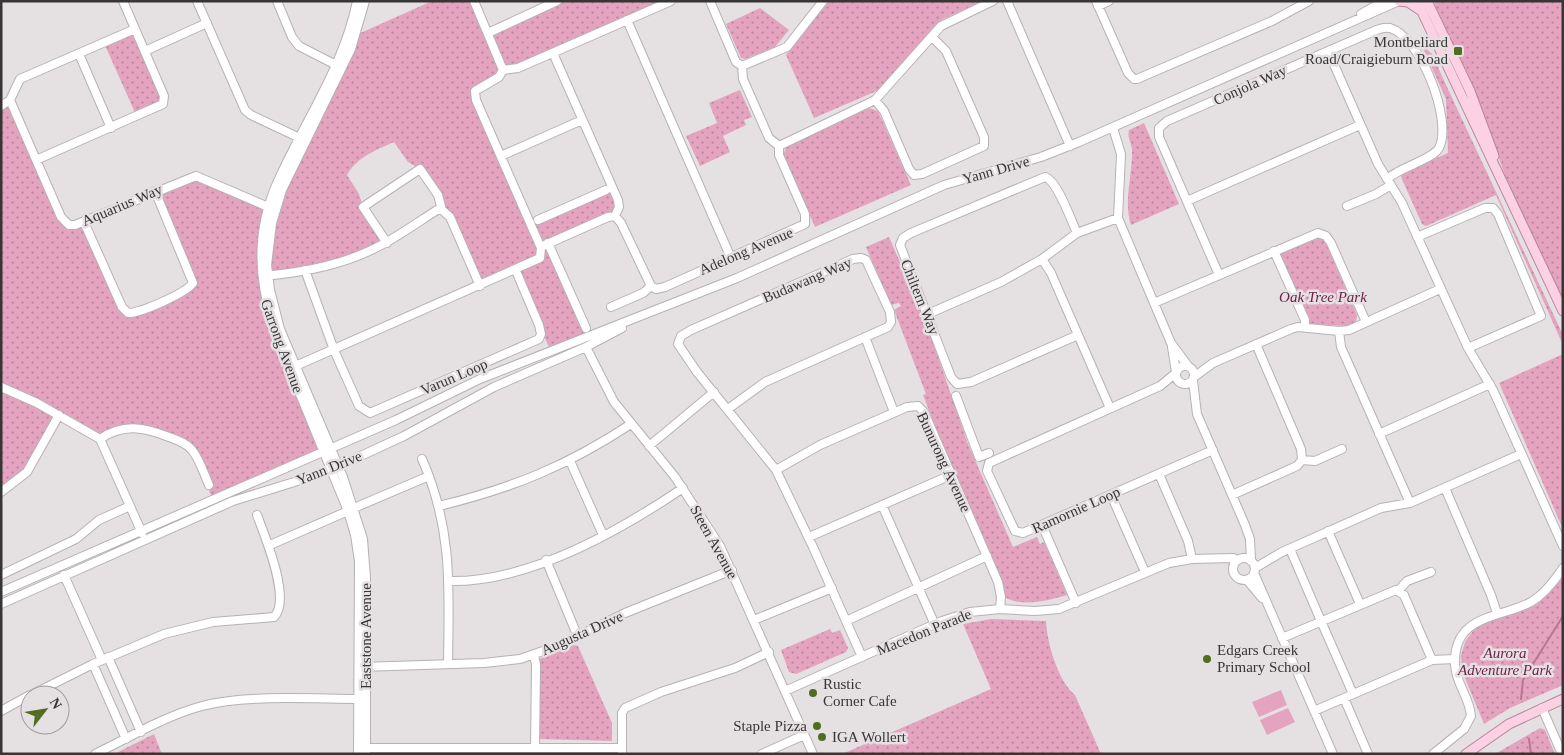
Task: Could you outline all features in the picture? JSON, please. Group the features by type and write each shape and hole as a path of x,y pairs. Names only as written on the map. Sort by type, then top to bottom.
{"main road":[{"path":"1399,1 1427,6"},
{"path":"1417,1 1427,6 1504,184 1563,311"},
{"path":"1475,754 1508,730 1563,699"},
{"path":"1466,754 1510,724 1563,704"}],"street":[{"path":"36,160 163,104 164,96 123,1"},
{"path":"197,1 245,110 251,115 302,139"},
{"path":"276,1 292,37 299,46 339,66"},
{"name":"Garrong Avenue","path":"339,66 349,37 357,1"},
{"name":"Garrong Avenue","path":"359,640 359,561 351,510 292,368 265,276 272,208 282,190 302,139 339,66 354,42 365,1"},
{"path":"474,1 503,70"},
{"path":"488,33 557,1"},
{"path":"503,70 515,69 671,1"},
{"name":"Adelong Avenue","path":"651,286 656,289 662,288 805,224 805,214 779,155 779,146 769,138 743,79 742,66 736,62 710,1"},
{"path":"742,66 787,47 823,1"},
{"path":"779,146 876,100 947,22 993,1"},
{"path":"1007,1 1070,146"},
{"path":"1109,1 1097,4 1128,73 1134,79 1272,21 1309,1"},
{"name":"Yann Drive","path":"1346,26 1384,1"},
{"name":"Yann Drive","path":"1,592 326,450 480,379 736,278 944,185 1040,157 1070,146 1346,26 1399,1"},
{"path":"627,20 731,258"},
{"path":"145,51 207,23"},
{"name":"Conjola Way","path":"1219,275 1159,137 1159,128 1162,125 1381,28 1388,28 1398,32 1420,56 1438,99 1441,143 1432,154 1399,169 1389,182"},
{"path":"1,106 10,100 20,79 135,29"},
{"path":"876,100 884,111 909,169 914,175 922,174 984,146 984,137 946,51 932,37"},
{"path":"1328,51 1360,124 1389,182 1402,203 1468,348 1490,384 1563,546"},
{"path":"552,53 618,202 615,216"},
{"path":"78,54 111,128"},
{"path":"503,70 499,77 475,91 476,100 544,248 586,328"},
{"name":"Aquarius Way","path":"10,100 64,222 76,226 155,191 196,176 272,208"},
{"path":"501,156 582,120"},
{"path":"1187,201 1360,124"},
{"path":"1112,128 1121,154 1118,218 1171,343 1176,378 1195,404 1212,450 1248,532 1254,567 1269,608 1333,754"},
{"path":"387,243 363,207 420,169 438,195 442,210 450,218 480,286"},
{"name":"Chiltern Way","path":"1077,233 1055,185 1049,178 1044,177 905,236 901,241 901,250 954,381 961,384 1078,335"},
{"path":"1347,206 1376,194 1389,182"},
{"path":"538,220 606,190"},
{"path":"84,222 122,306 128,313 186,290 193,283 155,191"},
{"path":"1417,237 1480,209 1490,207 1498,214 1541,316 1468,348"},
{"path":"265,276 305,270 344,261 387,243 437,210 442,210"},
{"path":"292,368 516,271 538,260 544,248 608,217 615,216"},
{"path":"611,307 643,293 651,286 622,223 615,216"},
{"path":"928,314 1001,282 1042,258 1077,233 1102,222 1118,218"},
{"path":"1154,303 1274,250 1313,234 1322,233 1326,236 1366,322"},
{"path":"1274,250 1305,320 1305,327"},
{"name":"Budawang Way","path":"857,258 864,258 868,262 892,318 888,327 865,337 765,382 728,409 678,344 681,336 857,258"},
{"path":"1042,258 1051,273 1110,408"},
{"path":"305,270 334,350"},
{"name":"Varun Loop","path":"334,350 359,406 368,413 484,364 532,343 541,334 516,271"},
{"path":"1181,384 1187,385 1213,363 1291,329 1305,327 1339,331 1349,330 1440,289"},
{"name":"Yann Drive","path":"1,604 233,501 299,481 404,436 494,387 586,347 648,314"},
{"path":"1339,331 1341,347 1410,503"},
{"path":"865,337 894,412"},
{"path":"1171,343 1194,371 1195,404"},
{"path":"1232,495 1298,466 1302,460 1301,449 1256,344"},
{"name":"Steen Avenue","path":"586,347 614,402 683,488 707,524 732,570 813,754"},
{"path":"1176,372 1181,366 1213,363"},
{"name":"Ramornie Loop","path":"1176,372 1160,386 989,463 987,467 989,476 1012,529 1023,533 1212,450"},
{"name":"Ramornie Loop","path":"1160,386 1181,384"},
{"path":"1379,434 1490,384"},
{"path":"1,387 59,415 100,439 145,539"},
{"path":"650,446 714,392"},
{"path":"956,396 979,457 989,453"},
{"name":"Bunurong Avenue","path":"776,470 811,449 894,412 913,405 921,409 987,556 1000,591 1000,609"},
{"path":"728,409 776,470 809,537 862,657"},
{"path":"1,492 27,472 59,415"},
{"path":"439,506 519,483 570,461 631,424"},
{"path":"100,439 113,431 134,427 149,429 179,442 194,452 209,485"},
{"path":"1302,460 1315,461 1342,449"},
{"path":"1269,608 1247,580 1254,567 1381,508 1410,503 1522,454"},
{"path":"422,459 439,506 446,544 448,663"},
{"path":"570,461 603,536"},
{"path":"1159,474 1188,541 1192,559"},
{"path":"809,537 951,475"},
{"path":"270,545 429,476"},
{"path":"448,580 470,580 499,576 546,560 603,536 642,515 683,488"},
{"path":"1445,488 1497,613"},
{"path":"1111,495 1145,572"},
{"path":"882,505 935,625"},
{"path":"1,575 76,539 100,520 130,506"},
{"name":"Garrong Avenue","path":"351,510 358,519"},
{"path":"50,685 105,658 164,634 192,626 274,617 279,608 278,587 270,545 256,515"},
{"name":"Eaststone Avenue","path":"358,519 366,558 362,667 362,751"},
{"path":"1042,525 1076,603"},
{"path":"1233,569 1246,545 1248,532"},
{"path":"1328,532 1360,604"},
{"path":"1290,549 1353,694"},
{"path":"846,621 987,556"},
{"name":"Macedon Parade","path":"785,691 935,625 970,612 1000,609 1047,611 1076,603 1169,563 1192,559 1233,558 1254,567"},
{"path":"546,560 578,637"},
{"name":"Macedon Parade","path":"1210,560 1233,569 1239,579 1247,580"},
{"path":"1433,754 1464,729 1471,716 1457,676 1455,659 1458,645 1466,631 1478,621 1531,602 1543,592 1563,568"},
{"name":"Augusta Drive","path":"362,667 507,661 534,655 578,637 632,610 732,570"},
{"path":"1398,591 1407,581 1430,572"},
{"path":"64,576 140,732"},
{"path":"754,620 832,588"},
{"path":"1282,638 1390,591 1398,591 1405,597 1432,660"},
{"name":"Eaststone Avenue","path":"359,640 362,667"},
{"path":"362,751 622,751 622,713 628,706 661,692 714,676 769,652"},
{"path":"532,750 536,665 534,655"},
{"path":"1314,711 1432,660 1455,659"},
{"path":"93,664 126,739"},
{"path":"1344,698 1368,754"},
{"path":"100,753 140,732 190,710 222,702 362,699"},
{"path":"1,711 20,701"},
{"path":"1543,710 1562,754"},
{"path":"762,754 804,735"}],"green space":[{"path":"432,1 474,1 503,70 475,93 530,222 612,188 618,202 615,216 545,245 586,338 551,352 516,271 480,286 450,217 420,169 408,162 394,142 374,151 356,163 347,175 359,194 363,207 387,243 359,256 268,276 275,209 356,35"},
{"path":"565,1 662,1 514,68 504,69 490,34"},
{"path":"826,1 983,1 941,20 879,90 814,118 786,55"},
{"path":"1434,1 1563,1 1563,300 1506,178 1483,113 1442,27"},
{"path":"760,8 789,30 775,47 745,59 741,58 726,24"},
{"path":"135,29 164,101 137,117 104,43"},
{"path":"1421,44 1432,54 1563,335 1563,345 1496,195 1426,226 1422,224 1401,177 1403,173 1448,153 1446,99"},
{"path":"740,90 752,117 744,120 746,125 723,136 730,152 700,166 686,136 717,123 709,103"},
{"path":"10,100 64,222 84,222 122,306 133,313 193,283 155,191 189,177 269,207 261,276 323,451 213,499 189,448 142,427 100,439 59,415 27,472 1,492 1,106"},
{"path":"869,108 878,111 911,185 815,227 783,155 787,145"},
{"path":"1144,123 1179,204 1131,225 1128,207 1132,158 1129,130"},
{"name":"Oak Tree Park","path":"1316,236 1325,241 1357,315 1356,322 1346,326 1307,324 1279,253"},
{"path":"889,237 925,319 968,444 1013,547 1037,537 1040,544 1044,542 1067,595 1027,603 1005,597 1004,587 946,454 923,395 926,394 894,310 901,306 899,303 891,305 866,247"},
{"path":"1563,354 1563,529 1499,383"},
{"name":"Aurora Adventure Park","path":"1563,578 1563,685 1510,708 1484,724 1462,671 1461,656 1465,642 1473,631 1484,623 1536,605"},
{"path":"991,619 1046,621 1054,661 1063,681 1075,695 1101,754 842,754 991,689 963,624"},
{"path":"830,629 832,633 840,630 848,648 846,652 796,674 789,672 781,650"},
{"path":"574,645 578,646 612,723 612,741 538,739 539,661 541,658"},
{"path":"1281,690 1287,705 1259,717 1252,702"},
{"path":"1288,708 1295,722 1267,735 1260,720"},
{"path":"1540,728 1545,730 1555,754 1495,754"},
{"path":"154,734 162,754 114,754"}],"waterway":[{"path":"1521,699 1523,680 1563,616"},
{"path":"1529,739 1531,754"}],"place":[{"name":"Montbeliard Road/Craigieburn Road","path":"1458,51"},
{"name":"Edgars Creek Primary School","path":"1207,659"},
{"name":"Rustic Corner Cafe","path":"813,693"},
{"name":"Staple Pizza","path":"817,726"},
{"name":"IGA Wollert","path":"822,737"}]}
